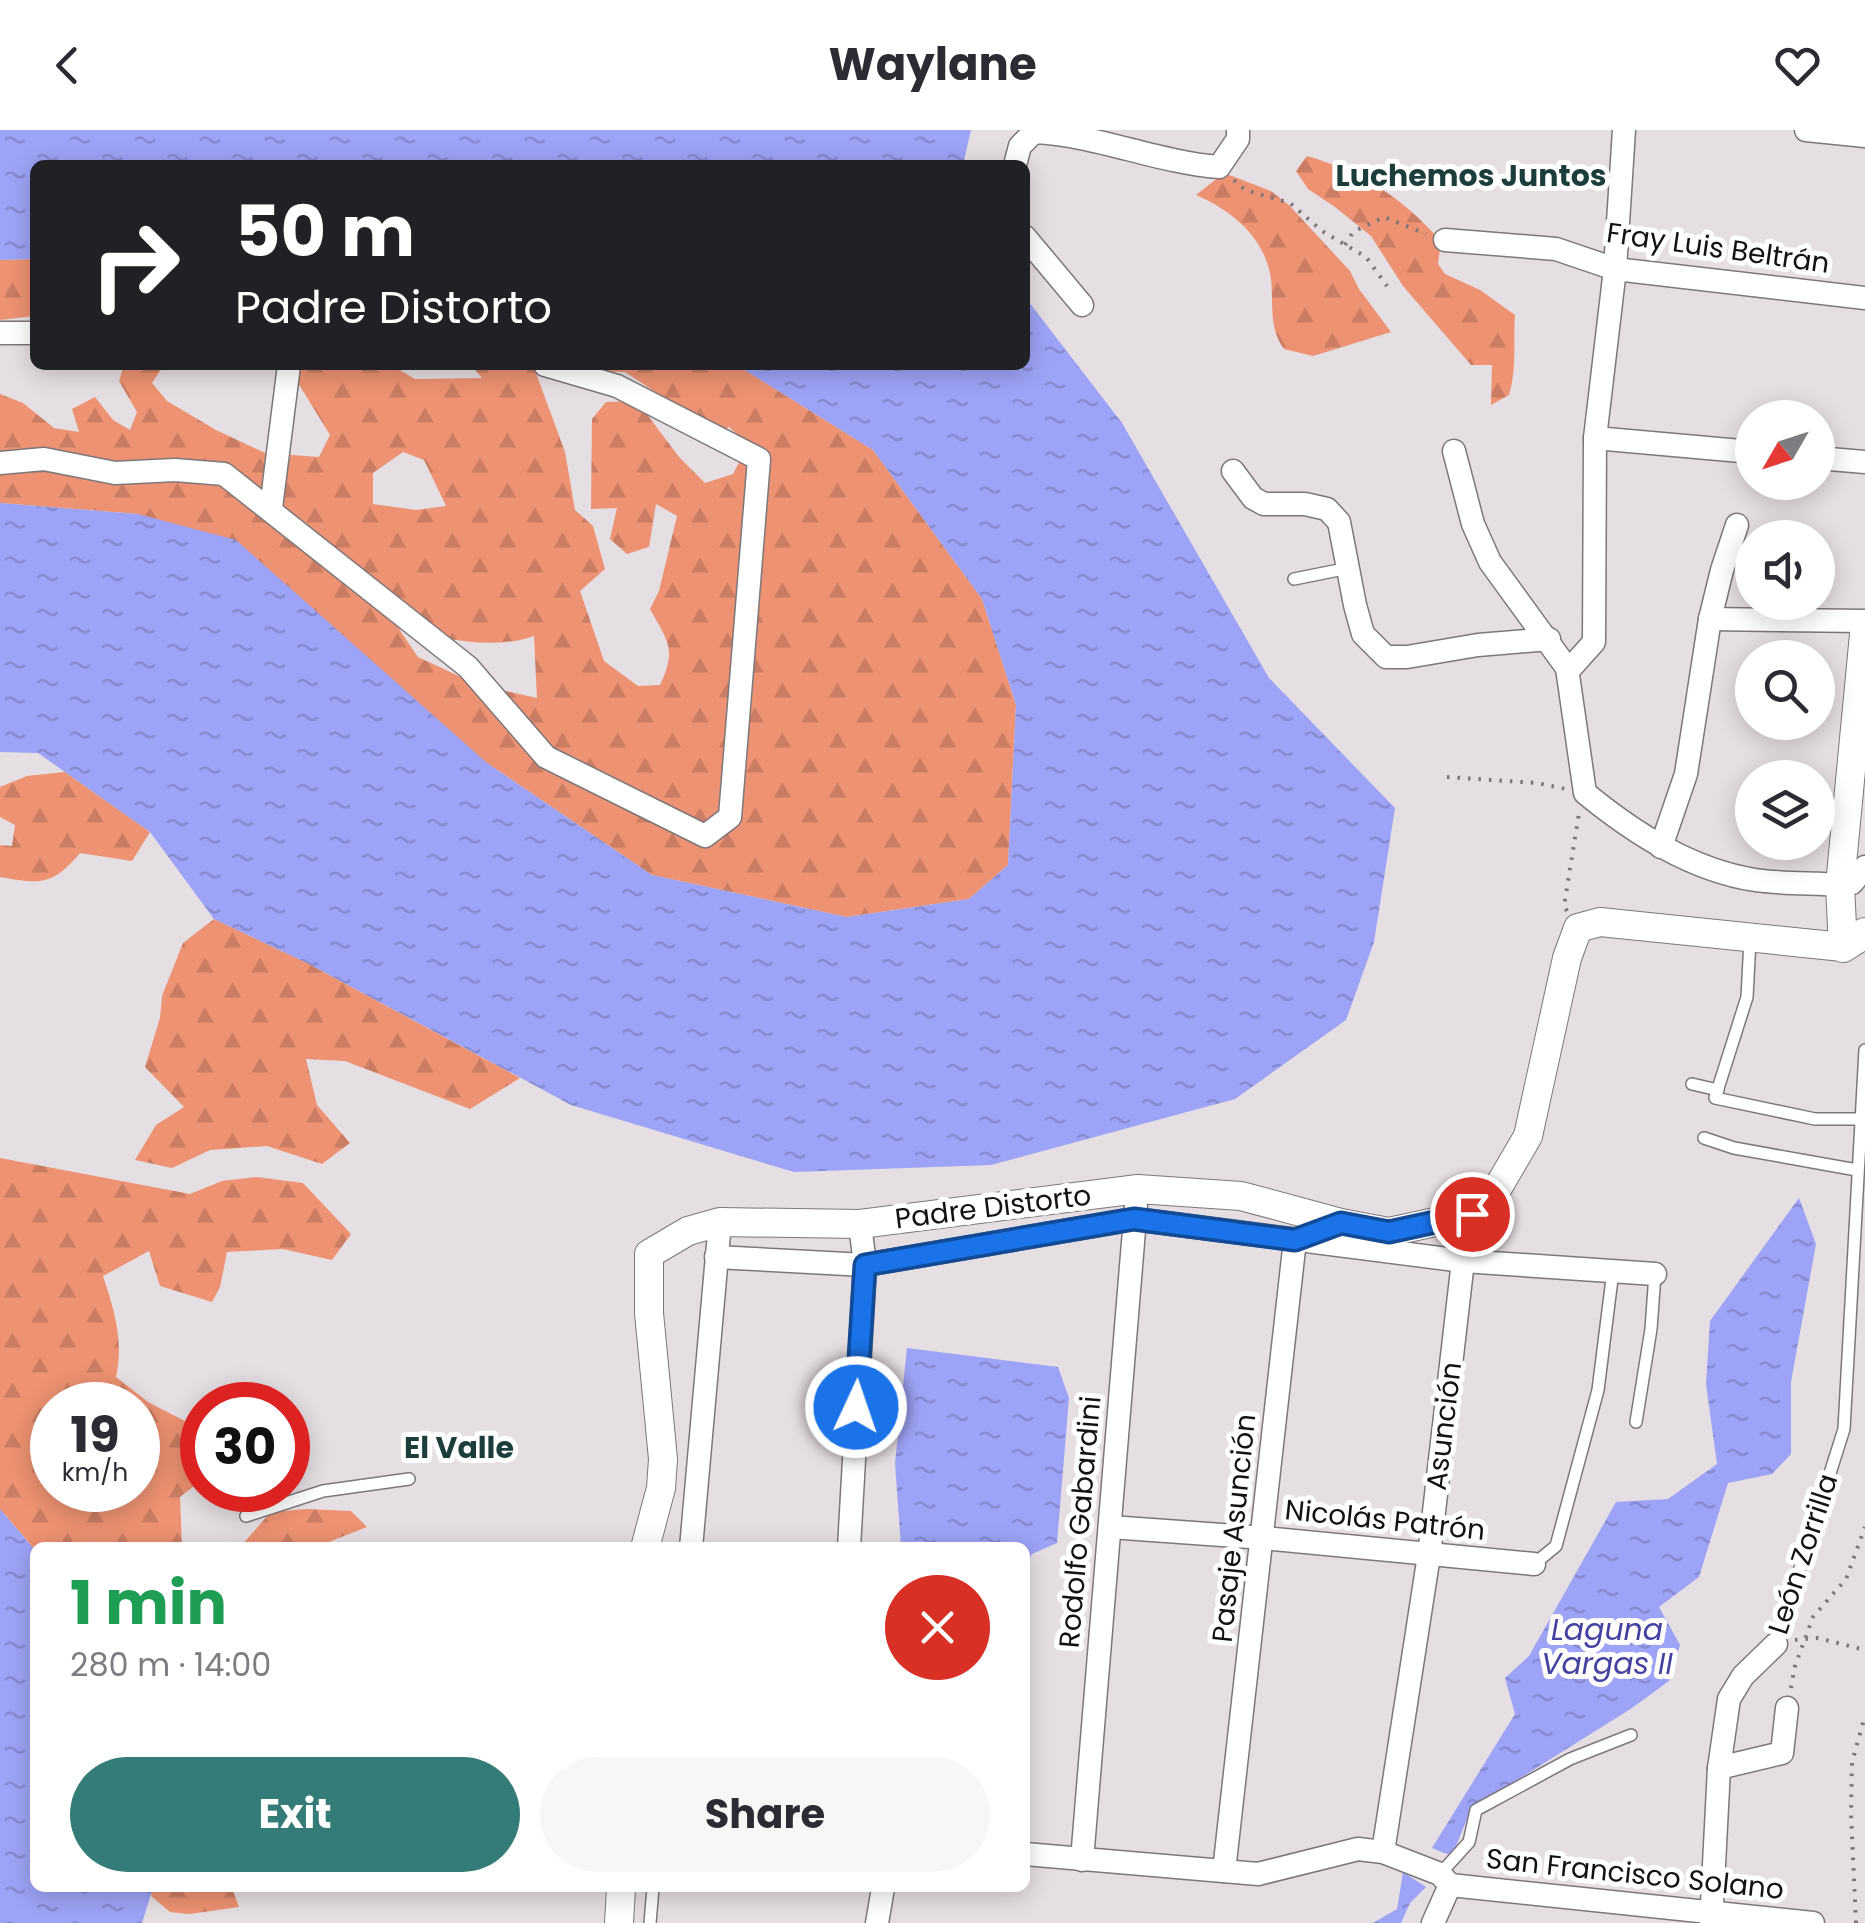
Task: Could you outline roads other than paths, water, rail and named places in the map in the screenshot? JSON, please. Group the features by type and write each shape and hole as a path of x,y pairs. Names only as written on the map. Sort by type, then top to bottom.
{"street":[{"path":"1016,160 1020,146 1034,132 1062,133 1186,165 1220,166 1238,139 1238,130"},
{"path":"1568,671 1594,642 1595,438 1615,269 1624,130"},
{"path":"1806,130 1865,136"},
{"name":"Fray Luis Beltrán","path":"1445,240 1556,249 1615,269 1865,298"},
{"path":"1030,243 1082,305"},
{"path":"0,333 30,333"},
{"path":"271,508 288,370"},
{"path":"0,463 44,459 115,473 175,470 224,474 468,667 546,758 705,836 730,817 759,460 617,386 563,370"},
{"path":"1595,438 1735,450"},
{"path":"1454,451 1473,524 1490,562 1549,639 1568,671 1584,793 1661,846 1705,867 1754,880 1840,885 1852,882 1865,867"},
{"path":"1835,459 1865,462"},
{"path":"1233,470 1252,498 1264,504 1305,504 1326,510 1339,522 1363,634 1386,657 1549,639"},
{"path":"1661,846 1686,774 1710,619 1735,531"},
{"path":"1710,619 1865,623 1857,781 1840,885 1858,946 1750,936"},
{"name":"Asunción","path":"1383,1852 1429,1554 1463,1261 1472,1214 1492,1196 1528,1136 1568,958 1589,925 1750,936"},
{"name":"Padre Distorto","path":"646,1542 663,1459 650,1313 649,1254 688,1231 720,1222 860,1224 1138,1189 1241,1196 1389,1232 1472,1214"},
{"name":"Rodolfo Gabardini","path":"1082,1860 1138,1189"},
{"name":"Padre Distorto","path":"716,1258 865,1265 1134,1219 1463,1261 1655,1274"},
{"path":"691,1542 720,1222"},
{"path":"1295,1240 1341,1223"},
{"path":"849,1542 865,1265 860,1224"},
{"name":"Pasaje Asunción","path":"1224,1871 1295,1240"},
{"name":"Nicolás Patrón","path":"1110,1527 1534,1564"},
{"name":"León Zorrilla","path":"1712,1917 1719,1768 1730,1699 1743,1676 1776,1644"},
{"path":"1719,1768 1782,1754 1787,1708"},
{"path":"1030,1855 1258,1874 1358,1849 1383,1852 1445,1880 1433,1923"},
{"name":"San Francisco Solano","path":"1445,1880 1712,1917 1814,1923"},
{"path":"618,1923 621,1892"},
{"path":"877,1923 882,1892"}],"lane":[{"path":"1294,579 1349,568"},
{"path":"1750,936 1747,998 1716,1098 1815,1119 1860,1119"},
{"name":"León Zorrilla","path":"1776,1644 1844,1429 1865,1050"},
{"path":"1692,1084 1718,1090"},
{"path":"1704,1138 1734,1148 1856,1170"},
{"path":"1534,1564 1556,1546 1561,1529 1598,1390 1613,1271"},
{"path":"1636,1422 1651,1329 1655,1274"},
{"path":"246,1516 323,1491 408,1479"},
{"path":"1445,1880 1469,1842 1476,1810 1570,1758 1630,1735"},
{"path":"650,1923 654,1892"}],"water":[{"path":"0,130 971,130 964,160 30,160 30,259 0,260"},
{"path":"1030,303 1122,423 1269,678 1395,808 1374,942 1346,1020 1235,1099 991,1165 794,1172 571,1105 307,963 214,919 150,832 38,753 0,752 0,503 138,514 236,540 487,763 652,875 847,917 969,899 1008,865 1016,705 982,599 873,450 745,370 1030,370"},
{"name":"Laguna Vargas II","path":"1799,1198 1816,1244 1791,1382 1791,1454 1772,1474 1728,1483 1699,1577 1659,1607 1680,1645 1669,1681 1471,1809 1452,1856 1432,1848 1515,1714 1505,1678 1529,1656 1616,1502 1668,1499 1717,1464 1706,1384 1710,1321"},
{"path":"907,1348 1058,1367 1069,1398 1057,1543 1030,1559 1030,1542 901,1542 895,1463"},
{"path":"0,1509 30,1544 30,1892 152,1892 142,1923 0,1923"},
{"path":"1403,1872 1426,1887 1410,1903 1401,1923 1373,1923 1397,1909"}],"district":[{"name":"Luchemos Juntos","path":"1471,175"},
{"name":"El Valle","path":"459,1447"}]}
